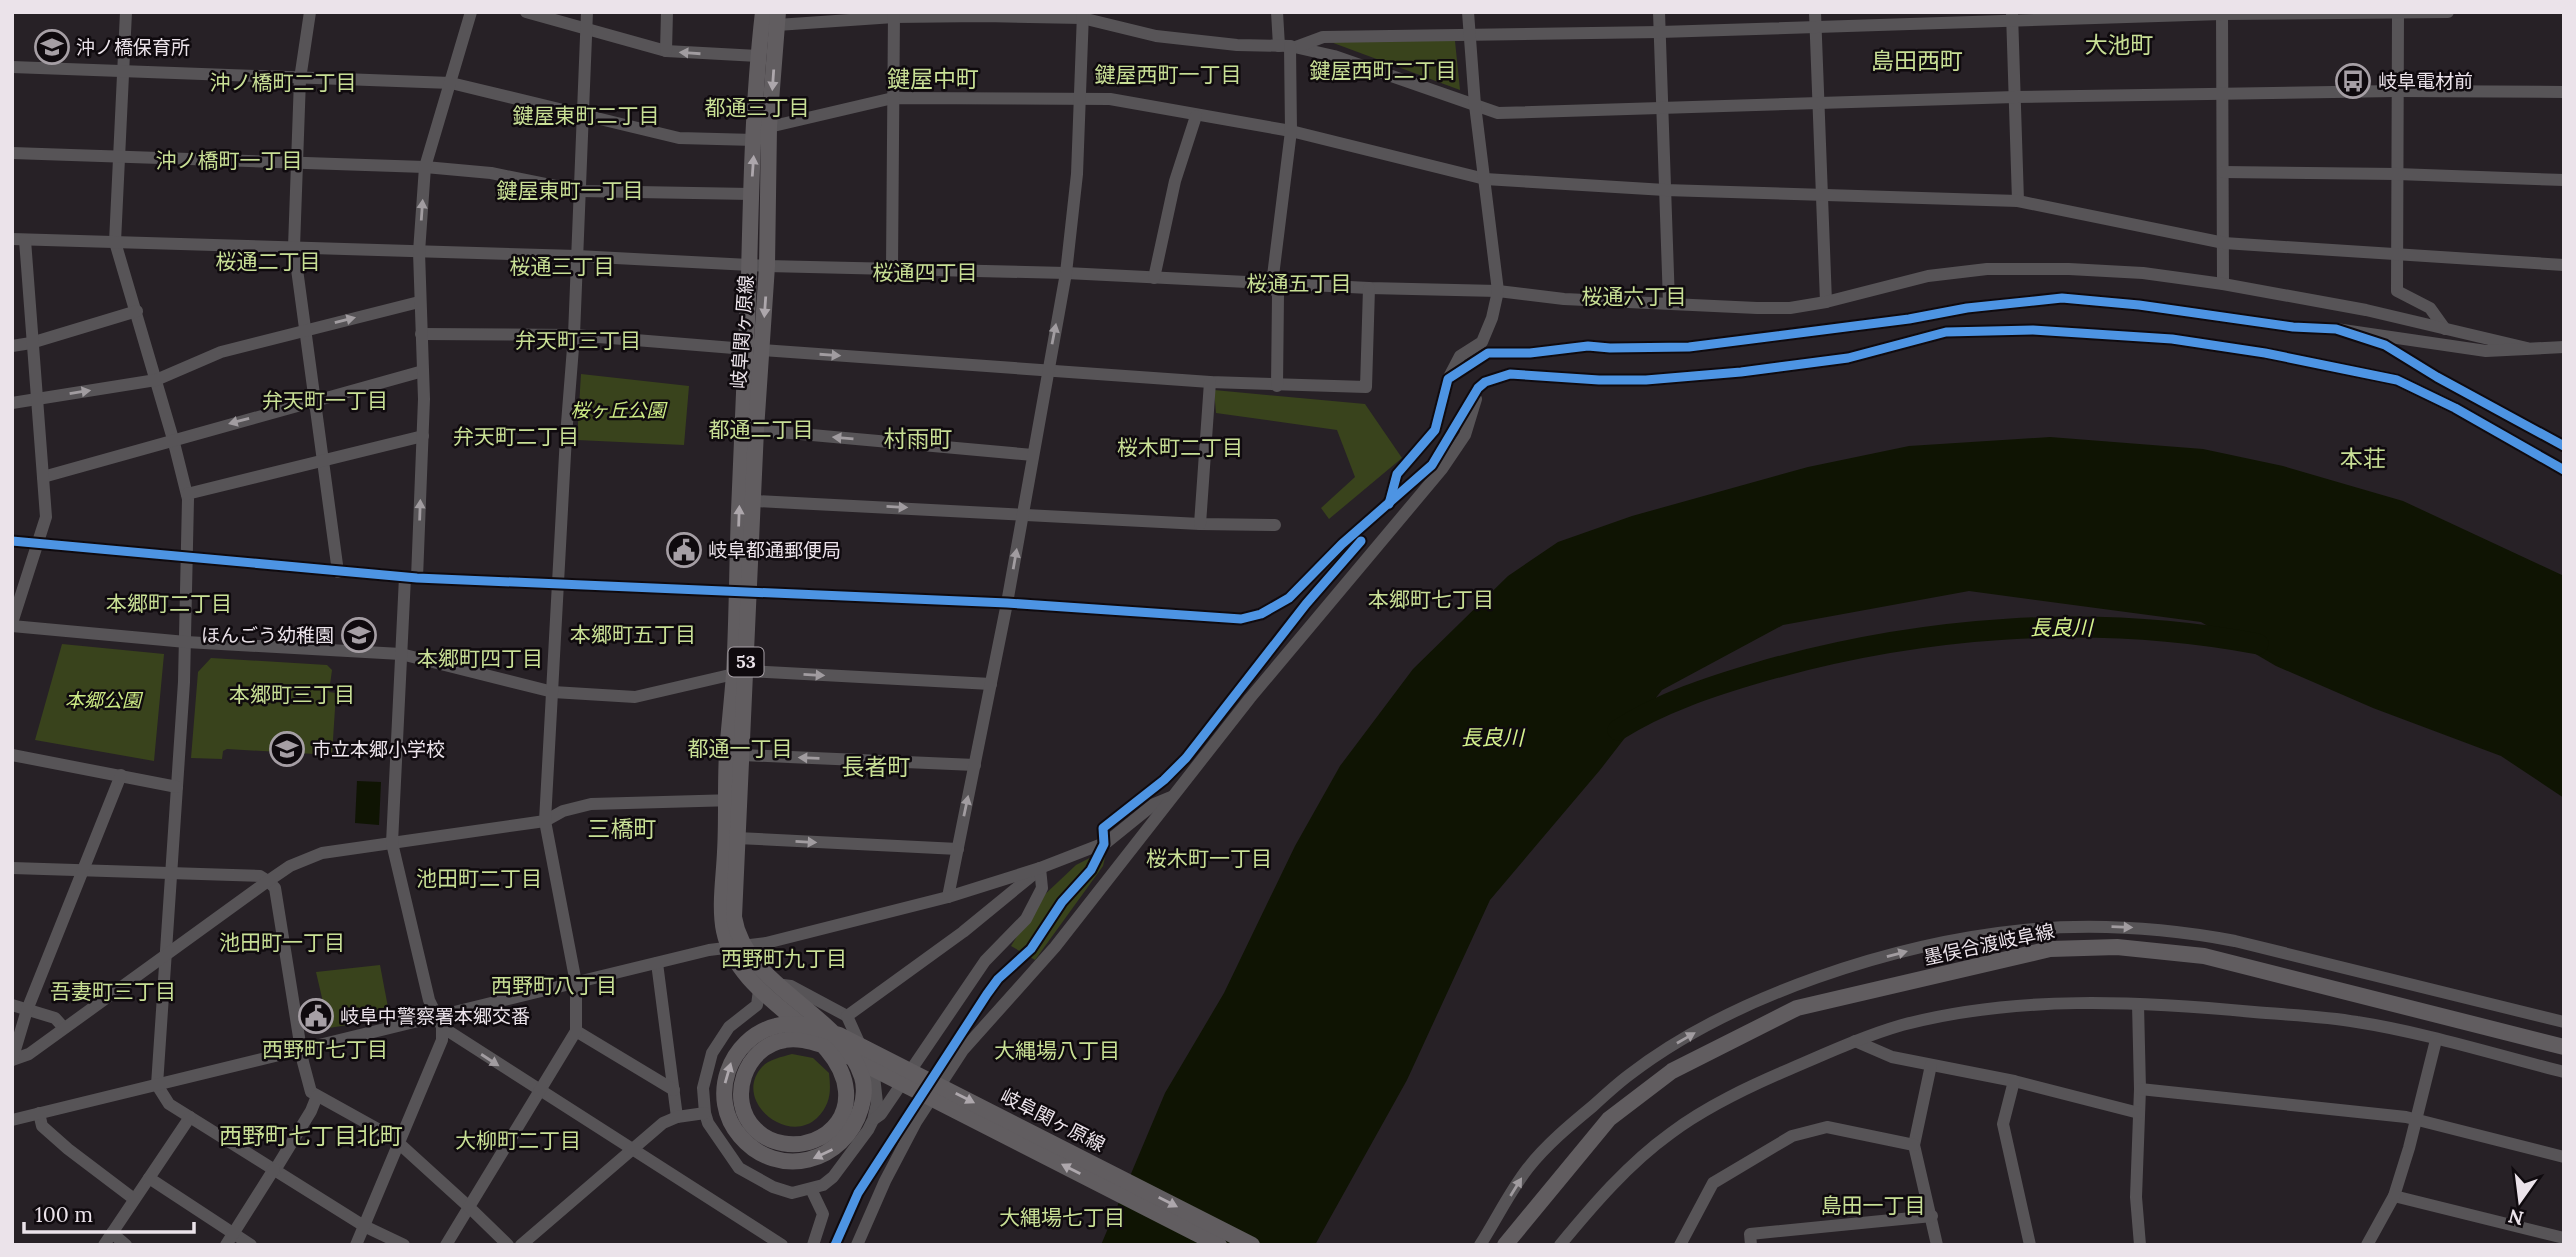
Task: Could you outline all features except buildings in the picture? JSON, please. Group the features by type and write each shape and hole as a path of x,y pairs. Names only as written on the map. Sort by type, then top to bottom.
{"main road":[{"name":"岐阜関ヶ原線","path":"743,591 755,501 754,349 749,265 758,56 764,12"},
{"name":"岐阜関ヶ原線","path":"778,19 769,127 767,266 754,349 740,673 742,755 733,800 723,917 737,947 746,976 759,990 819,1040 845,1079 847,1100 831,1131 815,1142 789,1145 731,1124 725,1109 725,1082 729,1066 746,1042 776,1026 799,1024 817,1028 839,1035 1252,1245"},
{"name":"岐阜関ヶ原線","path":"740,673 727,756 737,838 734,918 737,947 775,984 831,1029 837,1037 862,1076 863,1102 858,1122 851,1132 832,1151 820,1157 787,1162 769,1157 752,1147 746,1131 740,1096 744,1076 755,1057 781,1040 813,1042 833,1048 1219,1245"},
{"name":"墨俣合渡岐阜線","path":"1504,1245 1609,1119 1672,1071 1797,1008 2050,949 2117,947 2204,956 2564,1047"}],"street":[{"path":"126,12 115,242 137,311 187,494 186,642 157,1085 169,1104 364,1226 404,1245"},
{"path":"310,12 300,79 294,247 338,572"},
{"path":"356,1245 442,1040 439,1021 429,1000 392,843 401,654 411,578 422,436 419,252 425,167 471,12"},
{"path":"526,12 666,51 758,56"},
{"path":"446,1245 576,1031 576,983 545,821 574,335 587,12"},
{"path":"666,51 667,12"},
{"path":"1277,12 1288,46 1291,131 1272,284 1278,295 1277,386"},
{"path":"1389,503 1398,474 1435,430 1448,379 1460,356 1482,342 1492,318 1498,291 1475,104 1468,12"},
{"path":"1659,12 1669,303"},
{"path":"1815,12 1826,302"},
{"path":"2398,12 2398,291 2430,308 2445,329"},
{"path":"1288,46 1323,37 1660,32 2012,16 2448,12"},
{"path":"2222,13 2223,284"},
{"path":"778,19 894,15 1083,15 1156,36 1237,45 1288,46 1370,66 1498,113 2015,97 2222,96 2396,91 2564,92"},
{"path":"892,269 894,15"},
{"path":"948,897 1007,603 1066,274 1082,98 1083,15"},
{"path":"2012,16 2018,201"},
{"path":"12,67 451,83 679,138 755,139"},
{"path":"769,127 893,98 1110,99 1291,131 1485,179 1665,190 2018,201 2224,243 2564,265"},
{"path":"1154,278 1175,181 1196,116"},
{"path":"12,153 425,167 491,173 580,191 751,194"},
{"path":"2223,172 2564,180"},
{"path":"991,684 740,673 635,697 553,692 401,654 186,642 12,625 46,517 31,344 18,239 1066,274 1498,291 1564,299 1790,308 1826,302 1928,276 1987,269 2069,269 2143,273 2223,284 2366,310 2527,348"},
{"path":"421,334 574,335 1209,382 1366,387 1369,288"},
{"path":"1448,379 1488,353 1530,353 1588,346 1689,347 1909,319 1967,308 2062,298 2139,305 2293,327 2336,329 2486,351 2564,347"},
{"path":"12,403 156,380 220,352 419,302"},
{"path":"12,346 31,344 137,311"},
{"path":"12,541 411,578 1007,603 1241,619 1261,614 1289,598 1342,544 1432,465 1478,388 1485,382 1510,374 1646,380 1741,372 1848,358 1946,332 2033,330 2172,339 2265,353 2397,380 2426,392 2564,470"},
{"path":"43,477 423,371"},
{"path":"1200,524 1209,382"},
{"path":"857,1245 916,1122 963,1050 1055,947 1250,698 1442,469 1465,435 1478,388"},
{"path":"756,430 1033,455"},
{"path":"187,494 422,436"},
{"path":"755,501 1200,524 1275,525"},
{"path":"12,755 177,787"},
{"path":"742,755 975,765"},
{"path":"12,1060 27,1010 121,775"},
{"path":"12,1120 302,1049 439,1021 709,950 766,943 948,897 1040,868 1107,842 1154,804 1171,797"},
{"path":"12,1060 29,1054 290,866 322,853 545,821 563,811 590,804 733,800"},
{"path":"737,838 958,849"},
{"path":"12,868 260,876 268,881 275,888 311,1092 399,1143 508,1245"},
{"path":"847,1016 963,932 1040,868"},
{"path":"873,1120 881,1114 985,961 1026,919 1042,888 1040,868"},
{"path":"1480,1245 1528,1168 1569,1126 1629,1074 1665,1051 1740,1009 1800,985 1892,955 1961,940 2023,930 2066,927 2151,928 2193,933 2564,1022"},
{"path":"657,963 677,1117"},
{"path":"759,990 757,1005 729,1027 712,1053 703,1088 705,1113 708,1123 739,1168 773,1187 792,1193 811,1189 823,1185 833,1177 868,1130 877,1103 874,1076 847,1016 792,986 775,984"},
{"path":"1560,1245 1634,1163 1671,1132 1761,1081 1855,1041 1900,1026 1948,1015 2050,1004 2138,1004 2357,1022 2564,1072"},
{"path":"2138,1004 2140,1089 2136,1197 2140,1245"},
{"path":"12,1005 55,1018 64,1028"},
{"path":"439,1021 540,1091 782,1245"},
{"path":"576,1031 674,1090"},
{"path":"2367,1245 2394,1196 2436,1040"},
{"path":"1855,1041 1892,1057 2014,1081 2139,1113"},
{"path":"1931,1065 1914,1145 1937,1245"},
{"path":"2014,1081 2004,1124 2030,1245"},
{"path":"2140,1089 2415,1119 2564,1157"},
{"path":"226,1245 312,1111 317,1096"},
{"path":"39,1113 42,1126 134,1199"},
{"path":"521,1245 663,1123 677,1117 705,1113"},
{"path":"104,1245 190,1117"},
{"path":"1680,1245 1713,1183 1792,1136 1827,1127 1914,1145"},
{"path":"149,1178 251,1245"},
{"path":"811,1189 823,1214 813,1245"},
{"path":"2394,1196 2544,1239 2564,1238"},
{"path":"1752,1245 1750,1234 1932,1216"},
{"path":"112,1233 126,1245"}],"green space":[{"path":"1328,41 1455,41 1460,90"},
{"name":"桜ヶ丘公園","path":"581,374 689,386 684,445 577,440"},
{"path":"1214,390 1365,404 1402,458 1329,519 1321,508 1355,477 1337,430 1216,413"},
{"name":"本郷公園","path":"62,644 164,654 154,761 35,740"},
{"path":"211,658 327,665 332,670 329,692 336,693 332,755 227,749 223,751 222,759 191,758 198,672"},
{"path":"1107,849 1103,866 1035,960 1011,946 1040,899 1076,865"},
{"path":"380,965 390,1018 329,1028 316,972"},
{"path":"792,1054 813,1058 829,1073 829,1097 822,1113 805,1125 779,1123 758,1105 754,1093 755,1080 762,1067 772,1060"}],"water":[{"name":"長良川","path":"2050,437 2203,449 2283,466 2403,501 2564,576 2564,798 2501,756 2373,708 2276,666 2201,622 1969,591 1783,625 1662,690 1600,770 1490,900 1407,1080 1315,1245 1101,1245 1165,1093 1224,993 1295,846 1340,766 1413,669 1508,576 1558,542 1632,516 1808,467 1909,446"},
{"path":"357,781 381,782 379,825 355,823"}],"waterway":[{"name":"長良川","path":"1618,730 1669,703 1760,672 1821,656 1945,635 2070,627 2196,634 2258,644"}],"cycle path":[{"path":"1389,504 1397,474 1435,430 1448,379 1488,353 1530,353 1588,346 1689,347 1909,319 1967,308 2062,298 2139,305 2293,327 2336,329 2385,345 2437,377 2564,446"},
{"path":"12,541 417,578 1007,603 1241,619 1261,614 1289,598 1342,544 1432,465 1478,388 1485,382 1510,374 1646,380 1741,372 1848,358 1946,332 2033,330 2172,339 2265,353 2397,380 2455,408 2564,470"},
{"path":"835,1245 858,1193 987,994 998,979 1031,949 1062,902 1091,870 1104,844 1103,828 1164,780 1186,758 1306,604 1361,541"}],"place":[{"name":"沖ノ橋保育所","path":"52,47"},
{"name":"岐阜電材前","path":"2353,81"},
{"name":"岐阜都通郵便局","path":"684,550"},
{"name":"ほんごう幼稚園","path":"359,635"},
{"name":"市立本郷小学校","path":"287,749"},
{"name":"岐阜中警察署本郷交番","path":"316,1016"}],"district":[{"name":"大池町","path":"2119,45"},
{"name":"島田西町","path":"1917,61"},
{"name":"鍵屋西町二丁目","path":"1383,71"},
{"name":"鍵屋西町一丁目","path":"1168,75"},
{"name":"鍵屋中町","path":"933,79"},
{"name":"沖ノ橋町二丁目","path":"283,83"},
{"name":"都通三丁目","path":"757,108"},
{"name":"鍵屋東町二丁目","path":"586,116"},
{"name":"沖ノ橋町一丁目","path":"229,161"},
{"name":"鍵屋東町一丁目","path":"570,191"},
{"name":"桜通二丁目","path":"268,262"},
{"name":"桜通三丁目","path":"562,267"},
{"name":"桜通四丁目","path":"925,273"},
{"name":"桜通五丁目","path":"1299,284"},
{"name":"桜通六丁目","path":"1634,297"},
{"name":"弁天町三丁目","path":"578,341"},
{"name":"弁天町一丁目","path":"325,401"},
{"name":"都通二丁目","path":"761,430"},
{"name":"弁天町二丁目","path":"516,437"},
{"name":"村雨町","path":"918,439"},
{"name":"桜木町二丁目","path":"1180,448"},
{"name":"本荘","path":"2363,459"},
{"name":"本郷町七丁目","path":"1431,600"},
{"name":"本郷町二丁目","path":"169,604"},
{"name":"本郷町五丁目","path":"633,635"},
{"name":"本郷町四丁目","path":"480,659"},
{"name":"本郷町三丁目","path":"292,695"},
{"name":"都通一丁目","path":"740,749"},
{"name":"長者町","path":"876,767"},
{"name":"三橋町","path":"622,829"},
{"name":"桜木町一丁目","path":"1209,859"},
{"name":"池田町二丁目","path":"479,879"},
{"name":"池田町一丁目","path":"282,943"},
{"name":"西野町九丁目","path":"784,959"},
{"name":"西野町八丁目","path":"554,986"},
{"name":"吾妻町三丁目","path":"113,992"},
{"name":"西野町七丁目","path":"325,1050"},
{"name":"大縄場八丁目","path":"1057,1051"},
{"name":"西野町七丁目北町","path":"311,1136"},
{"name":"大柳町二丁目","path":"518,1141"},
{"name":"島田一丁目","path":"1873,1206"},
{"name":"大縄場七丁目","path":"1062,1218"}]}
